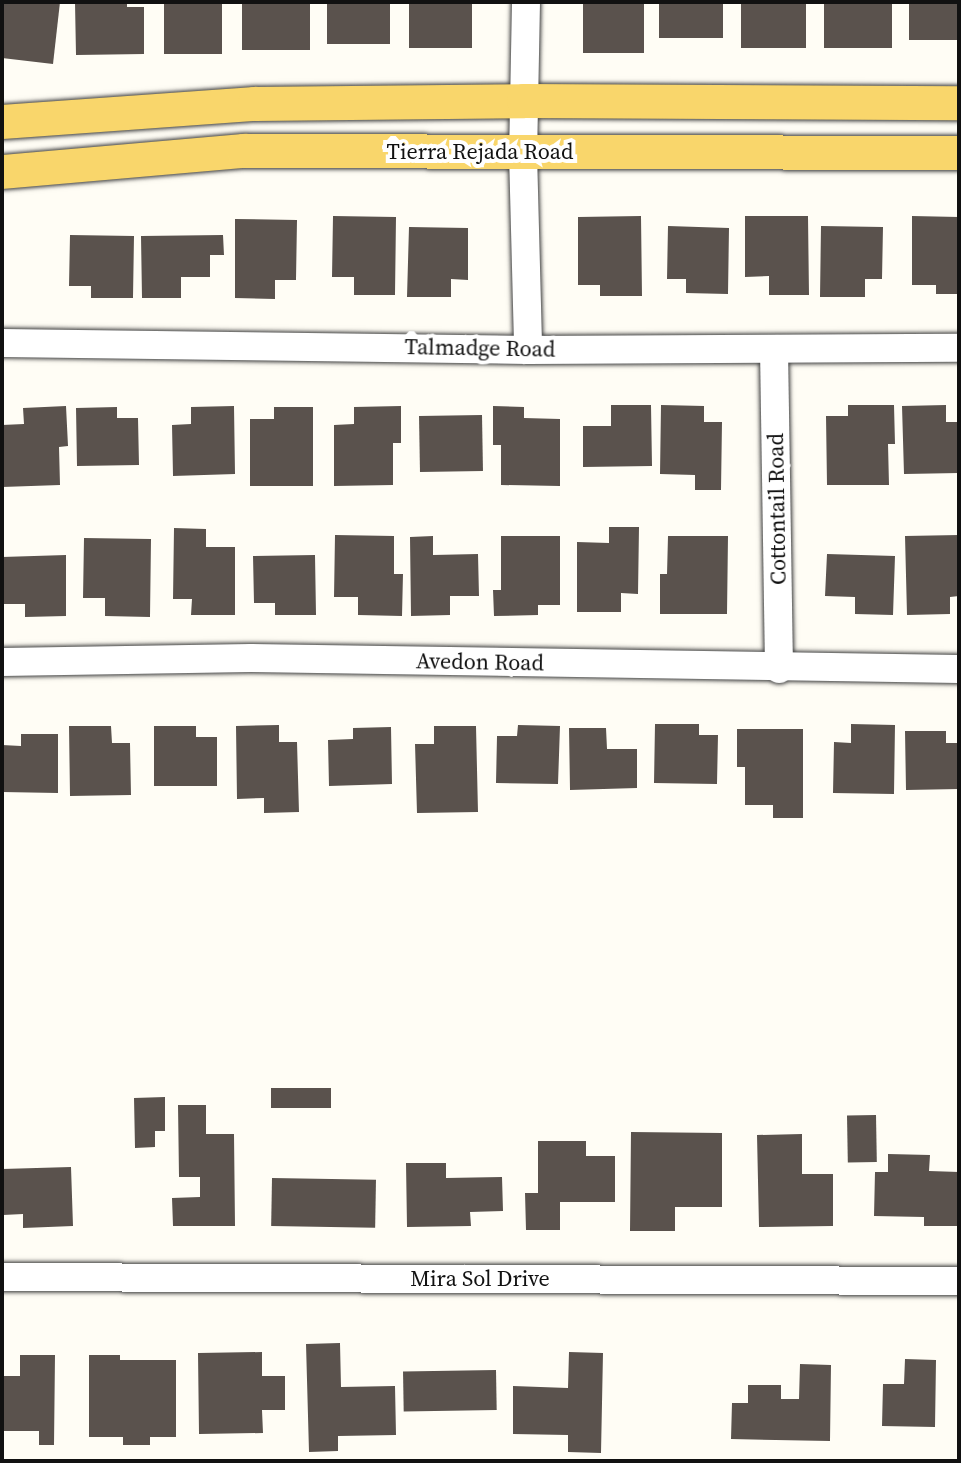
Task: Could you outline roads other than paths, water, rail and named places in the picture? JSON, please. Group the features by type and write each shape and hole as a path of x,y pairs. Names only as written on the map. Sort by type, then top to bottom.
{"main road":[{"path":"2,122 255,104 524,101 959,103"},
{"name":"Tierra Rejada Road","path":"2,172 244,151 959,153"}],"street":[{"path":"526,2 523,153 528,350"},
{"name":"Talmadge Road","path":"2,343 528,350 959,348"},
{"name":"Cottontail Road","path":"774,349 779,669"},
{"name":"Avedon Road","path":"2,662 251,658 779,669 959,669"},
{"name":"Mira Sol Drive","path":"2,1277 959,1281"}]}
